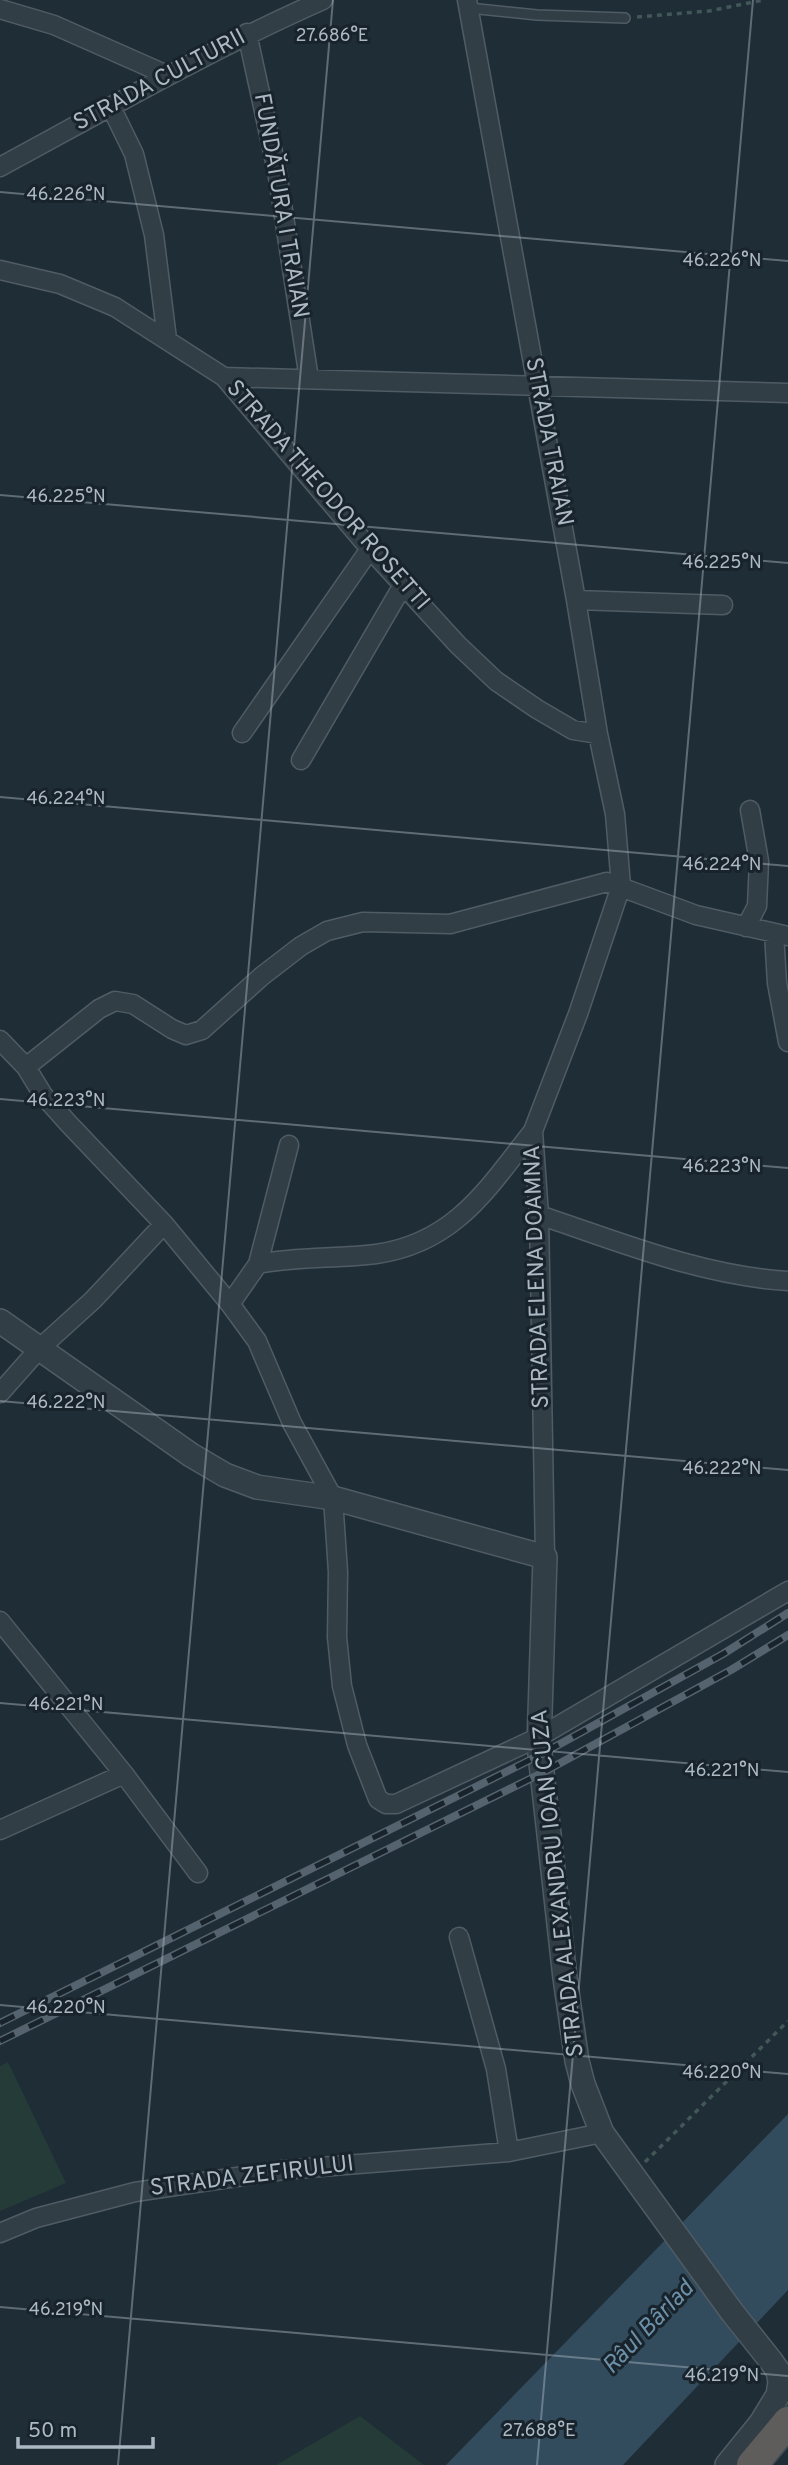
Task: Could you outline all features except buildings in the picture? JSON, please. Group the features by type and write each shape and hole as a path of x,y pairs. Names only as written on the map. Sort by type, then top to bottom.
{"highway":[{"path":"752,2465 788,2422"}],"street":[{"name":"STRADA CULTURII","path":"0,167 247,33 323,0"},
{"name":"STRADA TRAIAN","path":"468,4 598,734 615,814 621,886"},
{"path":"0,9 54,25 167,75"},
{"name":"FUNDĂTURA I TRAIAN","path":"247,33 277,171 309,379"},
{"path":"111,107 134,154 154,235 167,339"},
{"name":"STRADA THEODOR ROSETTI","path":"0,270 71,288 115,307 224,377 370,549 458,646 496,681 537,709 573,730 598,734"},
{"path":"224,377 788,393"},
{"path":"242,733 370,549"},
{"path":"301,760 403,585"},
{"path":"576,600 723,605"},
{"path":"746,927 757,906 759,862 750,810"},
{"path":"26,1066 91,1016 116,1001 133,1004 186,1035 202,1030 262,976 301,946 327,931 363,922 450,924 607,882 696,915 781,935 776,983 788,1042"},
{"name":"STRADA ELENA DOAMNA","path":"545,1557 539,1215 533,1131 578,1014 621,886"},
{"path":"0,1040 26,1066 43,1095 164,1224 257,1341 292,1423 333,1497 338,1572 337,1637 342,1686 357,1745 378,1799 386,1804 396,1804 539,1737 788,1591"},
{"path":"258,1264 279,1260 378,1254 443,1231 478,1202 533,1131"},
{"path":"230,1304 258,1264 289,1145"},
{"path":"539,1215 684,1262 742,1275 788,1281"},
{"path":"0,1393 38,1349 93,1300 164,1224"},
{"path":"0,1321 191,1455 225,1475 257,1487 333,1497 545,1557"},
{"name":"STRADA ALEXANDRU IOAN CUZA","path":"545,1557 539,1737 574,2041 583,2084 602,2133 778,2371 778,2395 761,2423 727,2465"},
{"path":"0,1621 124,1774 198,1873"},
{"path":"0,1830 124,1774"},
{"path":"459,1937 496,2069 509,2152"},
{"name":"STRADA ZEFIRULUI","path":"0,2232 36,2218 135,2192 284,2169 509,2152 602,2133"}],"lane":[{"path":"468,4 537,15 625,18"}],"path":[{"path":"625,18 709,11 763,0"},
{"path":"631,2175 788,2021"}],"green space":[{"path":"8,2062 66,2183 0,2211 0,2066"},
{"path":"360,2416 424,2465 276,2465"}],"water":[{"name":"Râul Bârlad","path":"788,2114 788,2290 623,2465 446,2465"}],"railway":[{"path":"0,2023 540,1755 723,1654 788,1613"},
{"path":"0,2041 542,1773 731,1670 788,1635"}]}
